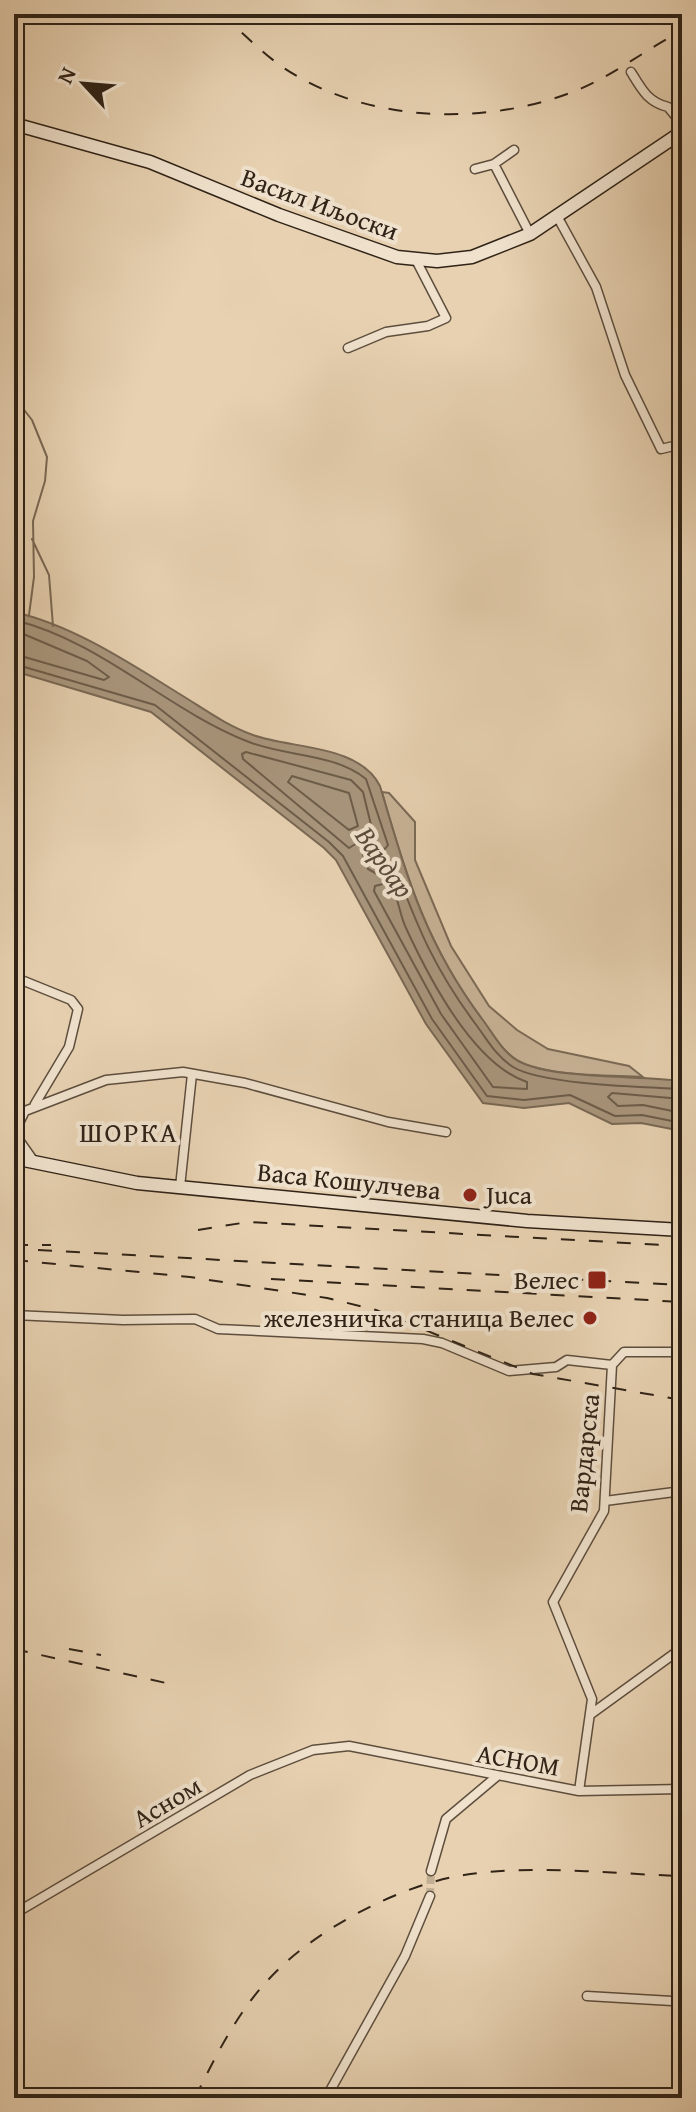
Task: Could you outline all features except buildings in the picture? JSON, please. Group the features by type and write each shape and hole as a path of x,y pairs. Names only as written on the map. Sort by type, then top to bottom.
{"main road":[{"name":"Васил Иљоски","path":"14,124 150,162 342,239 416,260 472,257 530,234 682,132"},
{"name":"Васа Кошулчева","path":"14,1158 107,1179 180,1187 527,1221 682,1230"}],"street":[{"path":"631,72 645,95 656,106 668,107 682,124"},
{"path":"475,169 494,164 514,150"},
{"path":"494,164 530,234"},
{"path":"557,216 596,287 625,375 661,449 682,444"},
{"path":"348,348 386,332 428,326 446,318 416,260"},
{"path":"14,977 71,1000 78,1009 69,1047 35,1105 18,1120 14,1133 33,1161"},
{"path":"35,1105 106,1080 192,1074 446,1132"},
{"path":"180,1187 192,1074"},
{"path":"14,1315 123,1320 195,1319 218,1329 423,1339 442,1343 509,1371 556,1367 567,1360 612,1365"},
{"name":"Вардарска","path":"579,1791 591,1714 589,1689 553,1602 600,1522 605,1501 612,1365 624,1352 682,1352"},
{"path":"605,1501 682,1491"},
{"path":"591,1714 682,1648"},
{"name":"АСНОМ","path":"349,1746 579,1791 682,1789"},
{"name":"Асном","path":"14,1914 250,1775 313,1750 349,1746"},
{"path":"431,1871 446,1819 496,1777"},
{"path":"326,2098 405,1956 430,1896"},
{"path":"587,1996 672,2001"}],"shaded area":[{"path":"382,792 389,793 415,822 415,860 451,946 489,1006 517,1030 548,1049 629,1066 643,1077 544,1070 511,1056 463,992 433,938 410,882"}],"water":[{"name":"Вардар","path":"14,612 78,635 243,731 341,755 370,772 380,786 409,879 431,935 462,990 502,1047 518,1061 553,1071 682,1081 682,1131 641,1123 612,1124 569,1103 524,1108 483,1103 426,1024 336,860 151,712 14,671"}],"waterway":[{"path":"14,397 32,420 47,457 45,481 33,521 34,577 29,615"},
{"path":"32,539 49,575 53,626"}],"tunnel":[{"path":"430,1896 431,1871"}],"railway":[{"path":"221,14 273,60 314,85 349,99 425,113 464,114 540,103 589,85 682,31"},
{"path":"198,1230 248,1222 682,1246"},
{"path":"14,1245 51,1245"},
{"path":"38,1250 682,1285"},
{"path":"14,1260 190,1277 327,1298 376,1310 533,1374 682,1400"},
{"path":"271,1279 682,1302"},
{"path":"14,1649 166,1683"},
{"path":"69,1649 101,1655"},
{"path":"195,2098 237,2021 268,1980 308,1944 385,1900 439,1880 491,1872 545,1870 682,1876"}],"place":[{"name":"Juca","path":"470,1195"},
{"name":"Велес","path":"597,1280"},
{"name":"железничка станица Велес","path":"590,1318"}],"district":[{"name":"ШОРКА","path":"129,1132"}]}
